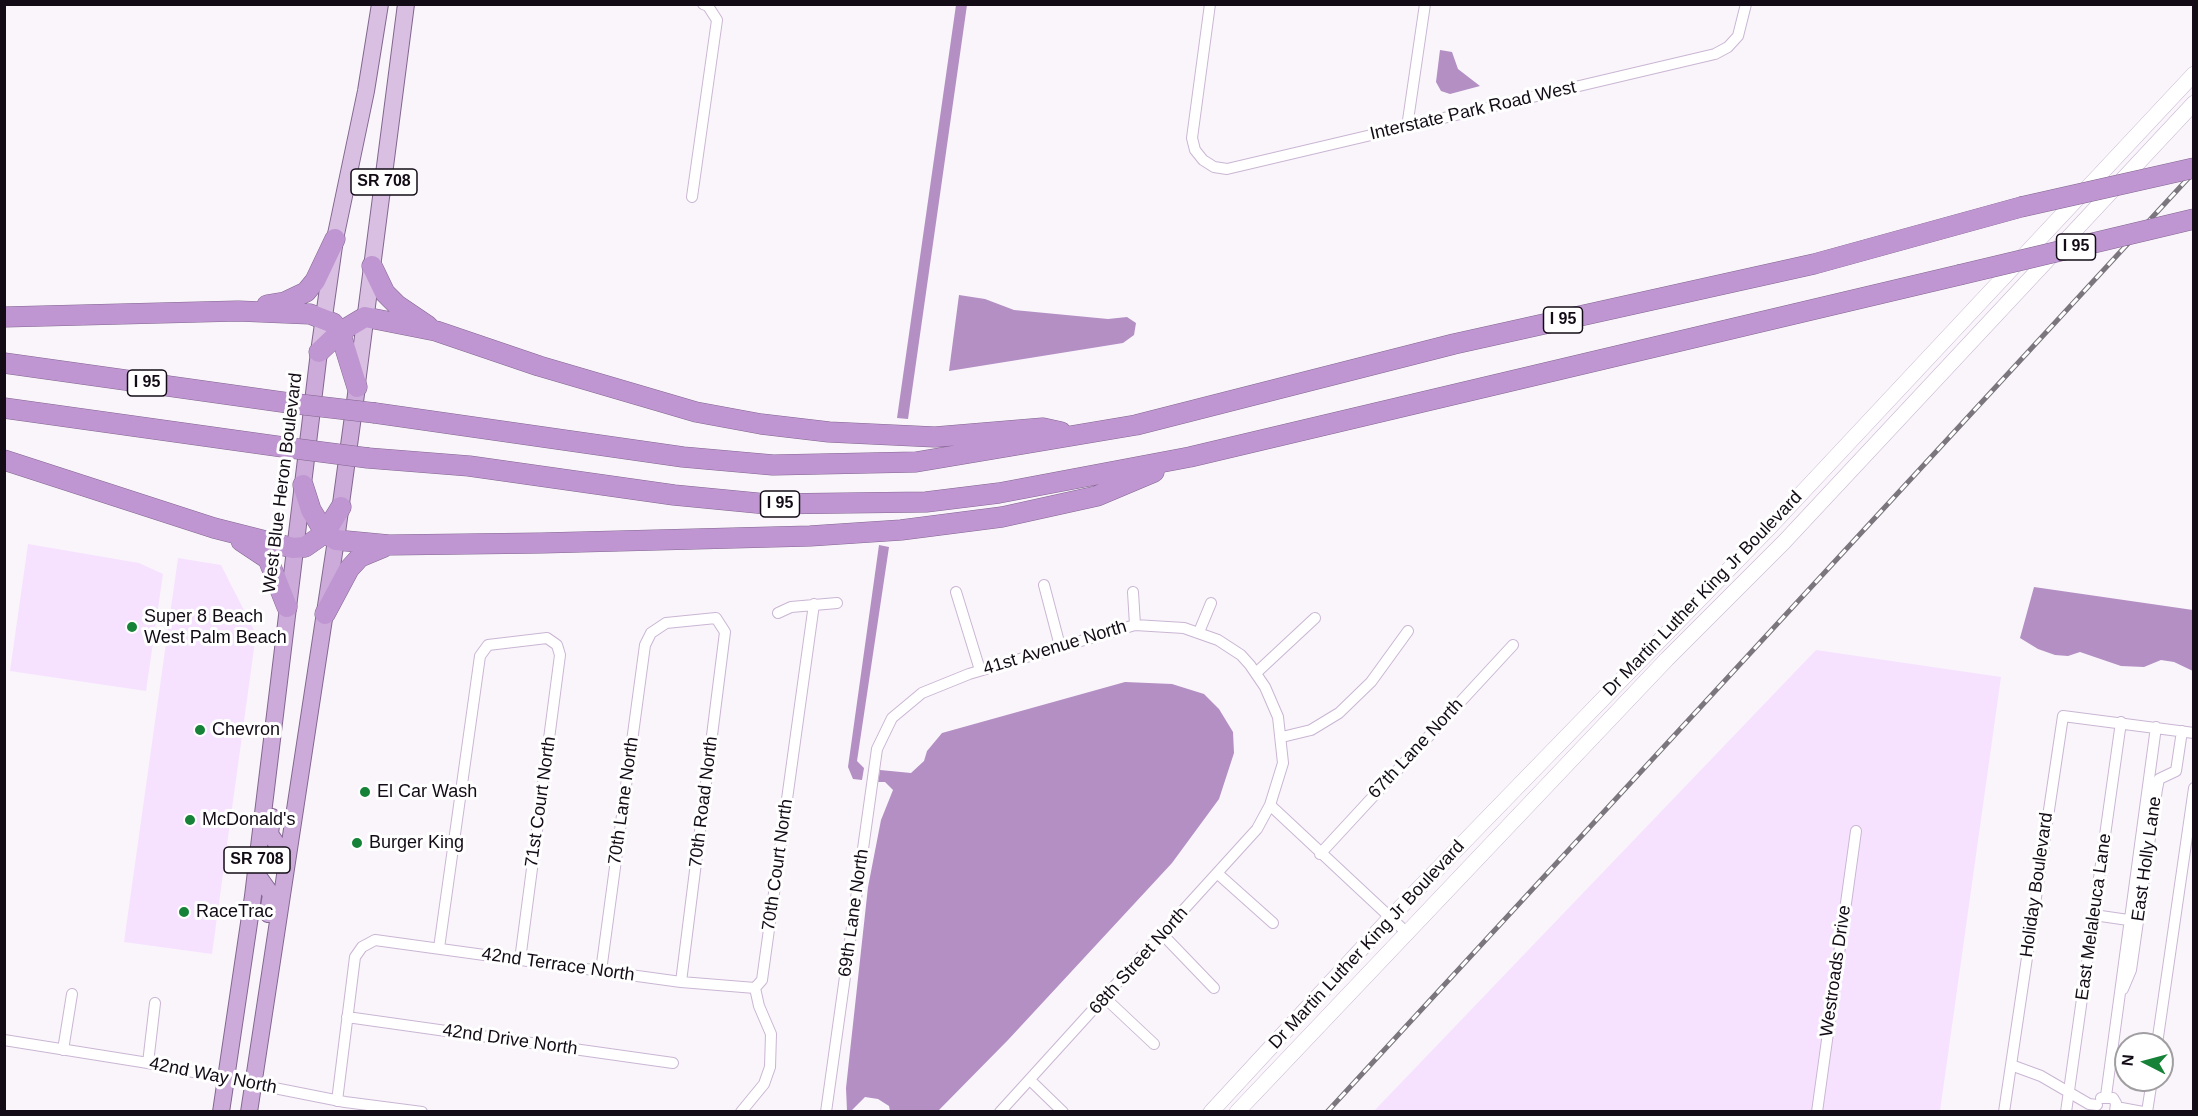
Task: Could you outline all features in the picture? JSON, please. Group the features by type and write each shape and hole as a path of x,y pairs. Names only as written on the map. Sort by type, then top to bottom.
{"highway":[{"name":"I 95","path":"4,363 683,457 773,465 916,462 1136,425 1454,344 1814,264 2021,207 2193,168"},
{"name":"I 95","path":"4,408 283,447 368,458 469,466 674,495 767,504 844,505 926,502 999,493 1190,457 2193,219"},
{"path":"238,311 285,302 306,292 315,281 334,239"},
{"path":"372,266 385,293 397,305 436,331"},
{"path":"4,317 238,311 296,312 333,323 340,332 357,387"},
{"path":"319,352 340,332 366,317 436,331 539,366 696,412 761,424 829,432 935,437 1043,428 1078,435"},
{"name":"West Blue Heron Boulevard","path":"221,1112 256,873 293,548 319,352"},
{"name":"SR 708","path":"341,507 357,387"},
{"path":"4,460 214,528 293,548 305,547 331,537 389,545 810,536 901,530 1002,517 1097,496 1190,457"},
{"path":"303,485 311,510 331,537"},
{"path":"331,537 341,507"},
{"path":"214,528 249,545 268,559 287,607"},
{"name":"SR 708","path":"249,1112 325,614 331,537"},
{"path":"325,614 349,569 360,557 389,545"},
{"path":"270,754 279,762 270,834 287,859"},
{"path":"256,873 271,894 264,954 268,983"}],"main road":[{"name":"West Blue Heron Boulevard","path":"319,352 334,239 366,91 380,4"},
{"name":"SR 708","path":"357,387 406,4"},
{"name":"Dr Martin Luther King Jr Boulevard","path":"1210,1112 1390,918 1770,528 2193,74"},
{"name":"Dr Martin Luther King Jr Boulevard","path":"1237,1112 1864,455 2193,103"},
{"path":"1864,455 1865,438 1935,365 1943,342"}],"street":[{"path":"692,197 717,20 708,6 703,4"},
{"name":"Interstate Park Road West","path":"1210,4 1192,131 1195,150 1203,160 1220,169 1234,168 1715,54 1738,36 1746,4"},
{"path":"1407,127 1425,4"},
{"path":"1044,585 1060,646"},
{"path":"956,592 980,670"},
{"path":"1133,592 1135,624"},
{"path":"778,614 791,607 837,603"},
{"path":"1199,632 1211,603"},
{"name":"70th Court North","path":"755,988 762,980 814,604"},
{"name":"70th Road North","path":"651,633 666,623 716,618 722,623 725,632 681,982"},
{"path":"1256,673 1315,618"},
{"name":"41st Avenue North","path":"892,718 922,693 980,670 1135,624 1164,624 1199,632 1235,651 1256,673 1271,699 1282,737 1282,771 1270,805"},
{"path":"1282,737 1317,727 1351,703 1390,658 1408,631"},
{"name":"70th Lane North","path":"601,971 645,645 651,633"},
{"name":"71st Court North","path":"439,948 480,656 488,645 547,638 557,645 560,655 520,960"},
{"name":"67th Lane North","path":"1320,854 1513,645"},
{"name":"Holiday Boulevard","path":"2004,1112 2060,724 2063,716 2121,722"},
{"name":"69th Lane North","path":"826,1112 876,759 879,742 892,718"},
{"path":"2121,722 2188,732"},
{"name":"East Melaleuca Lane","path":"2066,1112 2121,722"},
{"name":"East Holly Lane","path":"2133,921 2156,728"},
{"name":"East Holly Lane","path":"2106,1096 2133,921 2159,778 2176,771 2188,732"},
{"path":"2159,1032 2193,788"},
{"path":"1270,805 1407,933"},
{"name":"68th Street North","path":"1000,1112 1257,829 1270,805"},
{"name":"Westroads Drive","path":"1817,1112 1856,831"},
{"path":"1217,873 1273,923"},
{"path":"2094,915 2133,921"},
{"path":"1163,935 1214,988"},
{"name":"42nd Terrace North","path":"347,1017 355,957 362,946 381,940 681,982 755,988"},
{"path":"741,1112 764,1084 770,1067 771,1035 759,1006 755,988"},
{"path":"63,1050 72,994"},
{"path":"1105,998 1154,1044"},
{"path":"148,1063 155,1003"},
{"path":"337,1101 347,1017"},
{"name":"42nd Drive North","path":"347,1017 673,1063"},
{"name":"42nd Way North","path":"4,1040 148,1063 337,1101 422,1112"},
{"path":"2011,1065 2041,1077 2068,1094 2098,1108 2100,1098 2106,1096 2113,1098 2116,1109 2145,1112 2149,1092"},
{"path":"1030,1080 1063,1112"}],"shaded area":[{"path":"956,5 967,5 908,419 897,418"},
{"path":"1440,50 1452,52 1458,69 1480,86 1450,94 1441,91 1436,82"},
{"path":"959,295 985,299 1014,310 1108,319 1127,317 1136,323 1134,335 1123,343 949,371"},
{"path":"28,544 139,563 163,574 146,691 10,671"},
{"path":"879,545 889,547 857,761 864,768 862,780 853,779 848,767"},
{"path":"178,558 221,565 256,634 212,954 124,942"},
{"path":"2034,587 2193,610 2193,671 2174,662 2161,660 2144,667 2121,666 2080,652 2068,656 2055,655 2038,649 2020,638"},
{"path":"1816,650 2001,677 1940,1111 1373,1112"},
{"path":"1125,682 1172,684 1204,694 1219,709 1233,732 1234,753 1219,799 1172,863 1008,1040 937,1112 890,1111 889,1106 878,1099 865,1097 851,1111 847,1111 846,1088 868,887 881,820 893,790 885,782 878,782 880,770 911,773 924,761 927,751 942,733"}],"railway":[{"path":"1327,1112 2194,172"}],"place":[{"name":"Super 8 Beach West Palm Beach","path":"132,627"},
{"name":"Chevron","path":"200,730"},
{"name":"El Car Wash","path":"365,792"},
{"name":"McDonald's","path":"190,820"},
{"name":"Burger King","path":"357,843"},
{"name":"RaceTrac","path":"184,912"}]}
